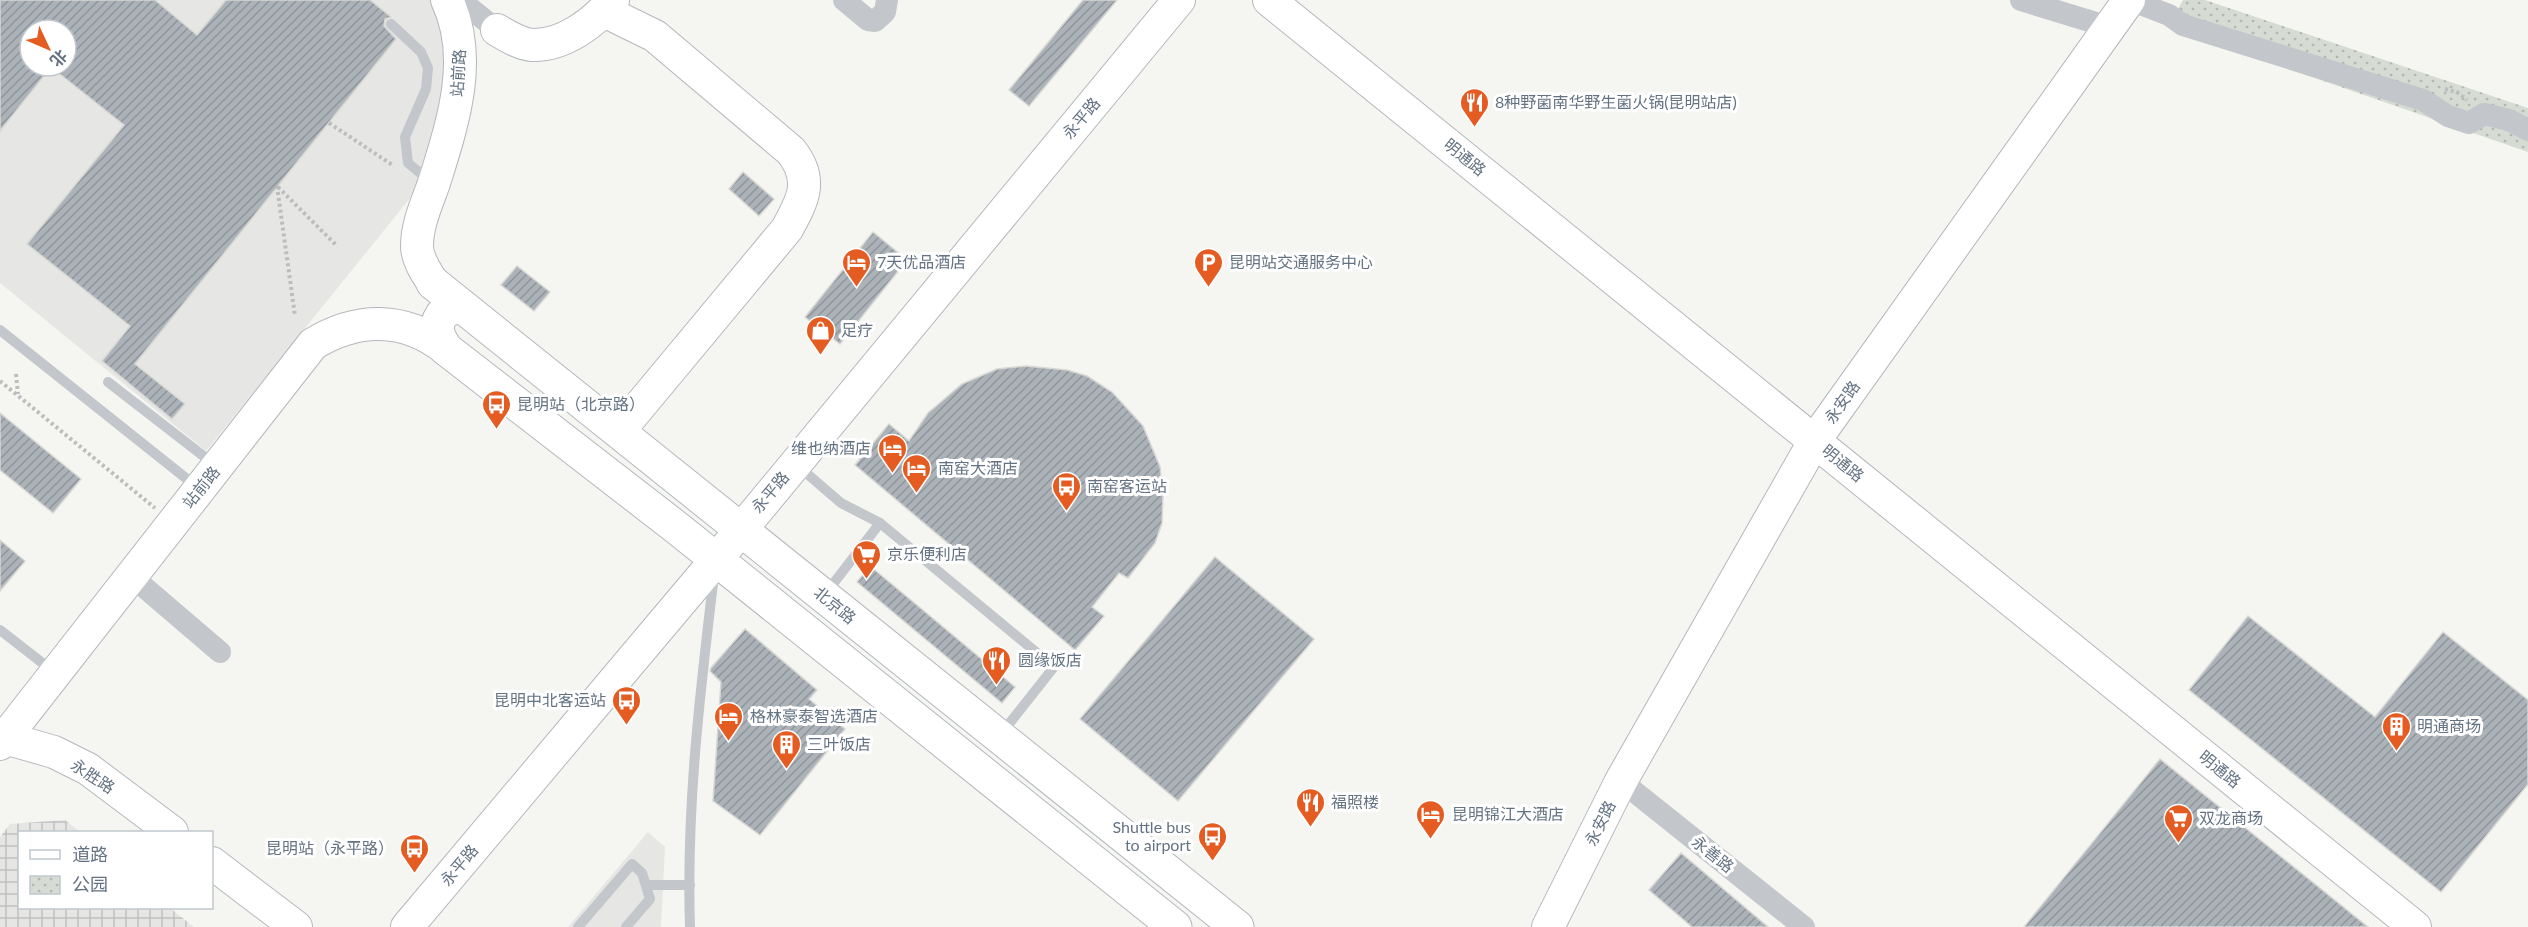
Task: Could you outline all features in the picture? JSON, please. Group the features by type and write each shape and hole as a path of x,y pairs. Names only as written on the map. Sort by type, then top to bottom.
{"main road":[{"name":"北京路","path":"433,283 1237,927"},
{"path":"461,306 446,310 436,324 437,334 446,349 716,560 1175,927"}],"street":[{"name":"站前路","path":"433,283 423,268 417,247 422,216 456,109 460,73 459,39 447,0"},
{"path":"460,0 509,38 532,45 560,40 588,26 608,5 655,36 791,151 801,164 805,184 801,204 787,229 619,431"},
{"path":"844,0 868,20 875,21 885,12 887,0"},
{"name":"永平路","path":"407,927 716,560 1179,0"},
{"name":"明通路","path":"1269,0 2415,927"},
{"path":"2021,0 2109,27"},
{"path":"2129,0 2169,15 2183,25 2423,100 2448,116 2469,123 2484,114 2509,120 2528,130"},
{"name":"永安路","path":"1548,927 1621,781 1815,440 2129,0"},
{"name":"站前路","path":"2,741 313,344 325,336 357,324 391,324 420,332 446,349"},
{"path":"130,575 220,652"},
{"name":"永胜路","path":"2,741 54,752 88,769 171,831"},
{"name":"永善路","path":"1621,781 1804,927"},
{"path":"213,864 296,927"}],"lane":[{"path":"391,24 422,52 428,68 426,89 405,137 408,163 434,184"},
{"path":"0,330 208,478"},
{"path":"108,382 208,478"},
{"path":"795,462 841,503 880,524 1053,667 999,736"},
{"path":"823,597 880,524"},
{"path":"690,927 691,805 700,692 716,560"},
{"path":"0,630 55,673"},
{"path":"578,927 632,864 642,873 648,885 650,899 626,927"},
{"path":"648,885 690,885"}],"path":[{"path":"329,123 399,169"},
{"path":"295,316 277,186 338,246"},
{"path":"16,374 18,395"},
{"path":"0,381 172,523"}],"shaded area":[{"path":"0,0 437,0 471,28 419,187 206,451 0,283"},
{"path":"65,820 79,831 18,831 18,909 171,909 194,927 0,927 0,837 10,824"},
{"path":"648,832 665,847 661,927 568,927"}],"green space":[{"path":"2183,0 2205,0 2528,108 2528,152 2168,27"}],"building":[{"path":"0,0 155,0 197,35 226,0 370,0 391,17 385,19 384,26 396,39 135,364 185,404 172,419 102,361 130,326 27,244 124,125 65,78 78,78 78,18 18,18 18,78 42,78 0,131"},
{"path":"1083,0 1117,0 1029,106 1009,90"},
{"path":"743,172 774,199 759,216 729,189"},
{"name":"7天优品酒店","path":"873,232 907,260 840,344 805,317"},
{"path":"517,266 550,292 534,311 501,285"},
{"name":"南窑客运站","path":"1026,366 1067,370 1087,376 1112,392 1143,426 1160,467 1163,496 1162,523 1155,543 1128,578 1119,573 1092,607 1104,616 1075,650 855,465 889,424 909,441 928,413 962,384 997,369"},
{"path":"0,413 81,479 53,513 0,470"},
{"path":"0,540 25,561 0,591"},
{"path":"1215,557 1314,639 1178,801 1080,719"},
{"path":"870,566 1015,687 1002,703 857,582"},
{"name":"明通商场","path":"2248,616 2375,717 2443,632 2528,700 2528,784 2441,892 2189,690"},
{"path":"745,629 817,690 809,699 845,729 760,835 713,801 721,682 710,671"},
{"name":"双龙商场","path":"2160,759 2368,927 2024,927"},
{"path":"1681,853 1768,927 1692,927 1649,890"}],"place":[{"name":"8种野菌南华野生菌火锅(昆明站店)","path":"1474,128"},
{"name":"7天优品酒店","path":"856,288"},
{"name":"昆明站交通服务中心","path":"1208,288"},
{"name":"足疗","path":"820,356"},
{"name":"昆明站（北京路）","path":"496,430"},
{"name":"维也纳酒店","path":"892,474"},
{"name":"南窑大酒店","path":"917,494"},
{"name":"南窑客运站","path":"1066,512"},
{"name":"京乐便利店","path":"866,580"},
{"name":"圆缘饭店","path":"997,686"},
{"name":"昆明中北客运站","path":"627,726"},
{"name":"格林豪泰智选酒店","path":"729,742"},
{"name":"明通商场","path":"2396,752"},
{"name":"三叶饭店","path":"786,770"},
{"name":"福照楼","path":"1310,828"},
{"name":"昆明锦江大酒店","path":"1431,840"},
{"name":"双龙商场","path":"2178,844"},
{"name":"Shuttle bus to airport","path":"1212,862"},
{"name":"昆明站（永平路）","path":"415,874"}]}
